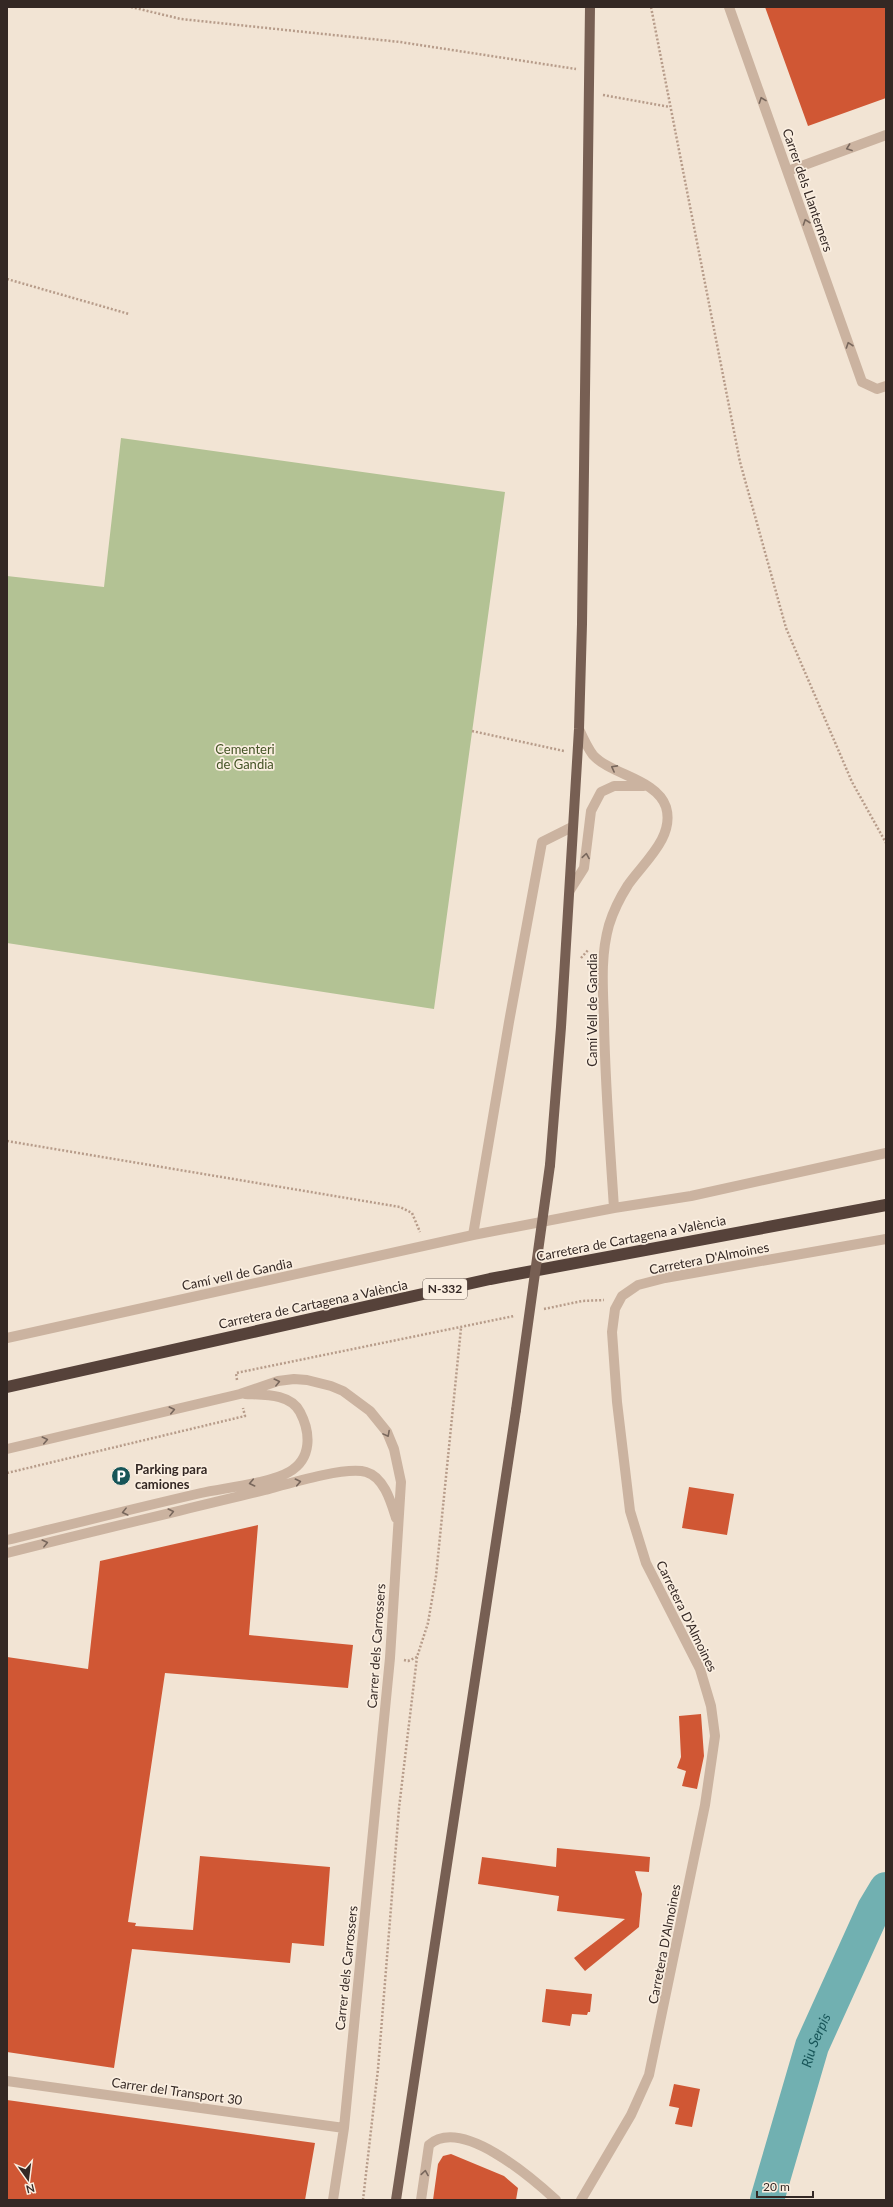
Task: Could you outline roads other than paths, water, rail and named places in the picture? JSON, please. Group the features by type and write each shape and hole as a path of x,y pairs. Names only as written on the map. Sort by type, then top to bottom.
{"highway":[{"name":"Carretera de Cartagena a València","path":"7,1387 490,1279 886,1205"}],"main road":[{"path":"396,2200 516,1410 550,1165 570,890 576,754 579,729 582,624 590,7"}],"street":[{"name":"Carrer dels Llanterners","path":"729,7 862,382 877,389 886,386"},
{"path":"788,170 886,135"},
{"name":"Camí Vell de Gandia","path":"579,729 587,746 602,762 648,787 658,795 665,805 668,818 665,834 660,844 628,886 614,912 605,940 602,965 605,1065 614,1208"},
{"path":"570,890 584,868 591,811 601,792 614,786 648,787"},
{"path":"474,1235 509,1022 542,842 572,827"},
{"name":"Camí vell de Gandia","path":"7,1338 474,1235 614,1208 691,1196 886,1153"},
{"name":"Carretera D'Almoines","path":"581,2200 639,2099 654,2058 705,1805 715,1736 711,1706 700,1669 646,1563 630,1512 616,1402 612,1332 616,1309 622,1296 638,1285 665,1278 886,1239"},
{"path":"7,1448 240,1394 278,1381 307,1380 331,1386 358,1401 378,1419 387,1432 394,1449 401,1482 398,1522"},
{"path":"7,1540 201,1493 277,1478 289,1472 301,1462 307,1448 307,1430 298,1409 292,1402 282,1398 240,1394"},
{"name":"Carrer dels Carrossers","path":"7,1553 294,1483 348,1472 366,1472 379,1479 389,1498 398,1522 390,1658 344,2128 334,2200"},
{"name":"Carrer del Transport 30","path":"7,2081 344,2128"},
{"path":"421,2200 429,2145 441,2138 461,2138 498,2156 523,2171 556,2200"},
{"path":"336,2184 338,2200"}],"waterway":[{"name":"Riu Serpis","path":"767,2200 812,2046 874,1909 886,1889"}],"place":[{"name":"Parking para camiones","path":"121,1476"}],"park label":[{"name":"Cementeri de Gandia","path":"245,756"}]}
